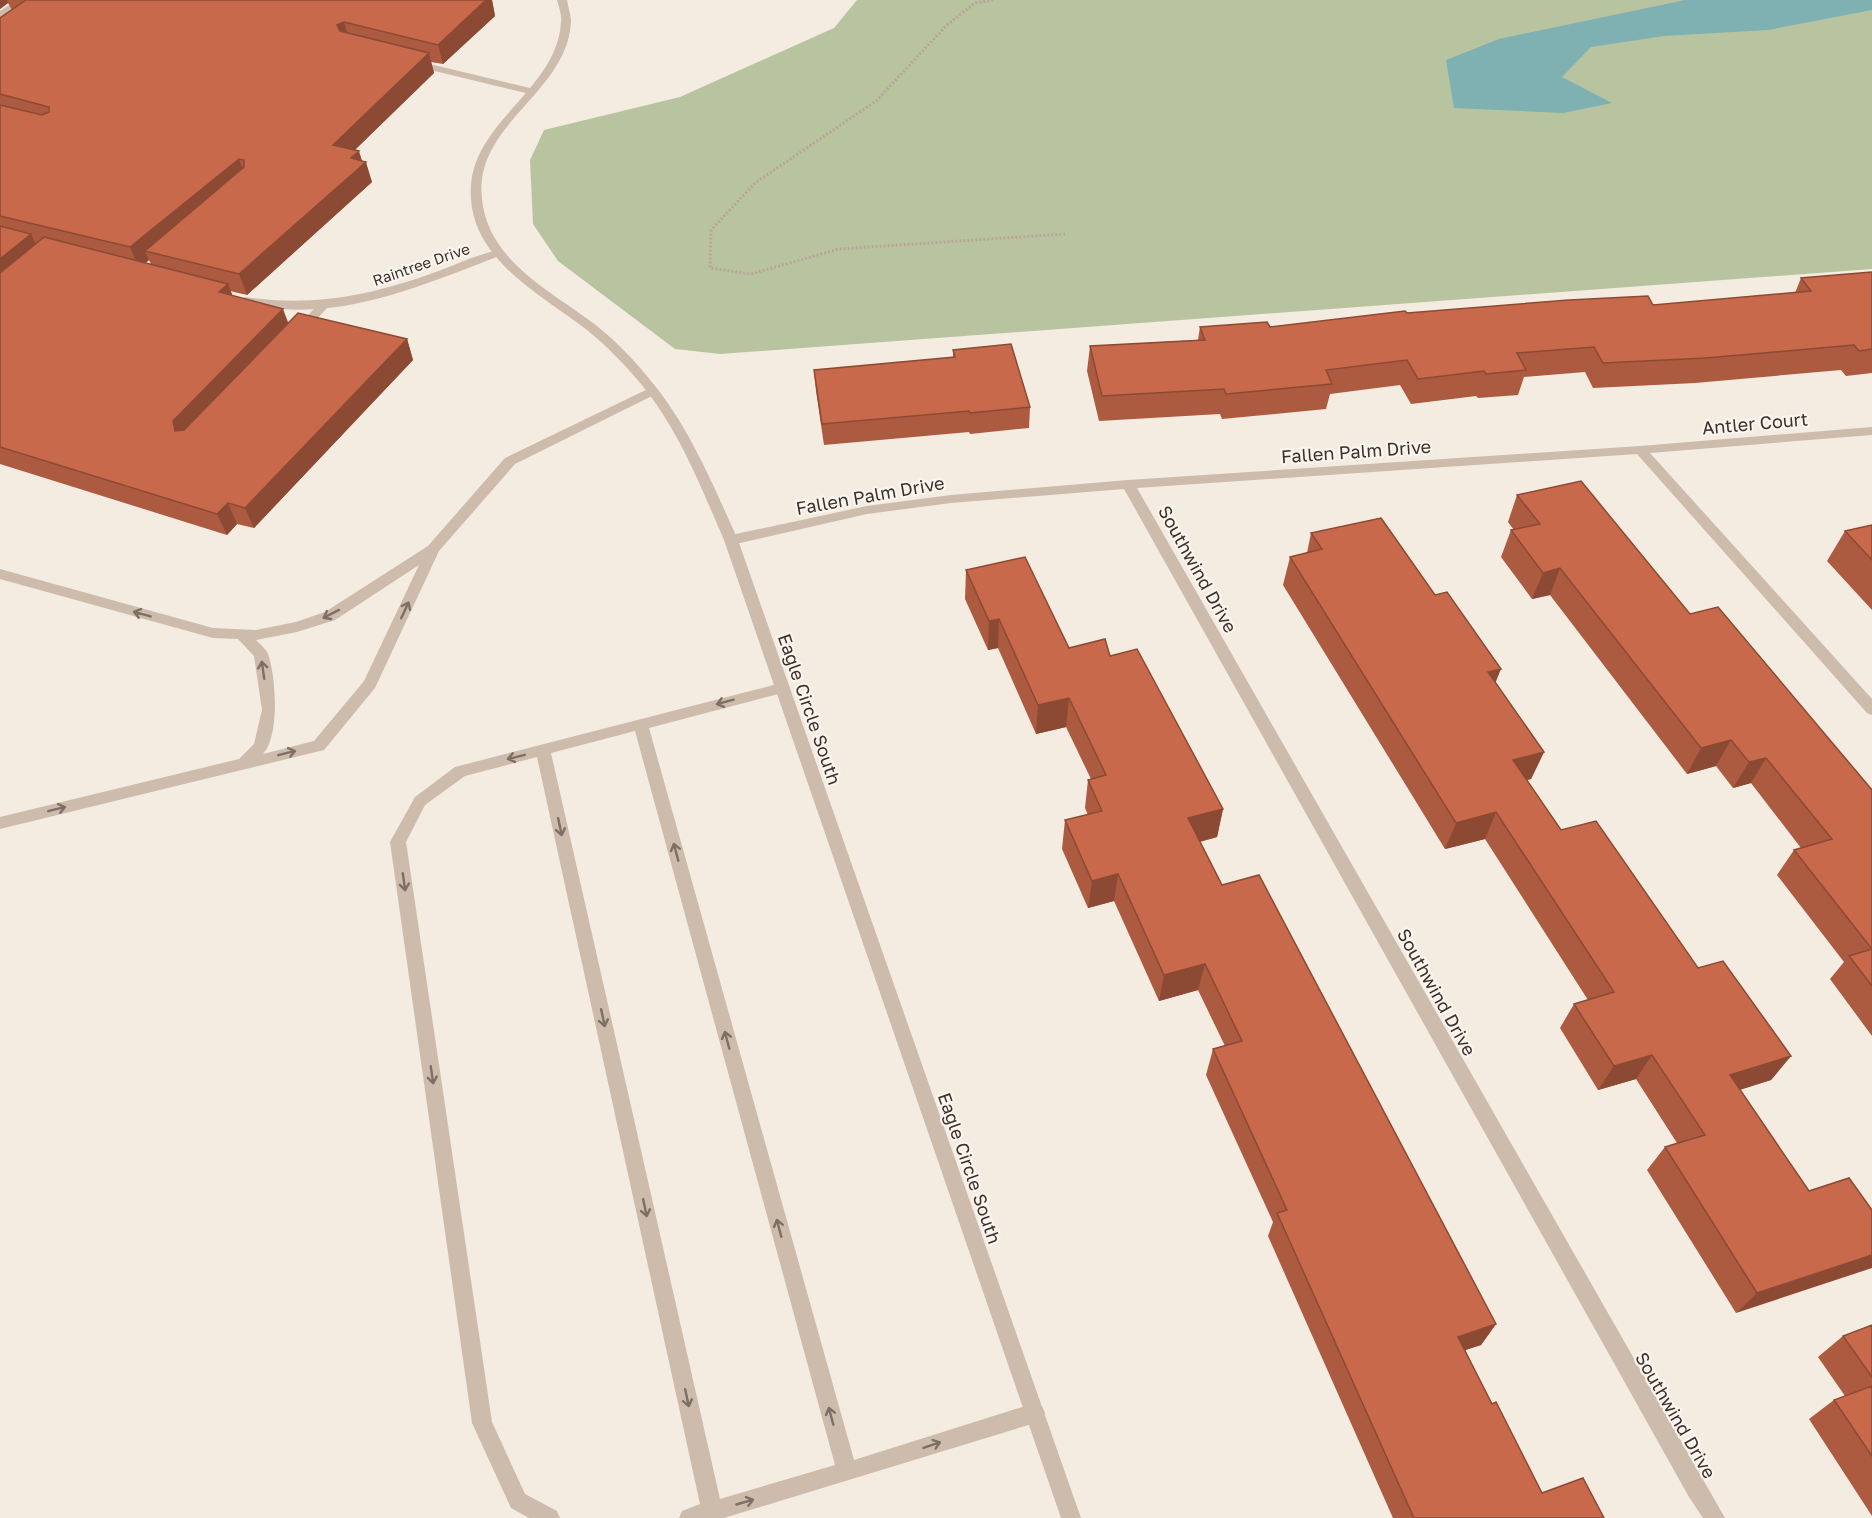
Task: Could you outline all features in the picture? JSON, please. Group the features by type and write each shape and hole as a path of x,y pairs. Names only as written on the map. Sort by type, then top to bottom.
{"street":[{"path":"0,15 23,0"},
{"name":"Eagle Circle South","path":"562,0 567,20 564,39 554,63 503,120 489,141 478,168 475,197 479,213 498,253 529,284 593,330 652,391 684,437 731,540 1071,1518"},
{"path":"405,61 530,91"},
{"name":"Raintree Drive","path":"237,298 259,304 323,306 384,294 498,253"},
{"path":"291,339 323,306"},
{"path":"0,574 213,633 255,635 297,627 330,616 433,549 510,461 652,391"},
{"name":"Antler Court","path":"1640,450 1872,431"},
{"path":"1640,450 1872,708"},
{"name":"Fallen Palm Drive","path":"731,540 867,510 951,499 1128,483 1640,450"},
{"name":"Southwind Drive","path":"1128,483 1696,1490 1715,1518"},
{"path":"0,823 318,746 370,684 433,549"},
{"path":"241,634 261,654 269,710 261,746 245,764"},
{"path":"550,1518 518,1501 482,1423 398,842 420,801 460,771 782,688"},
{"path":"640,724 846,1472"},
{"path":"543,750 712,1511"},
{"path":"689,1518 1035,1413"}],"path":[{"path":"993,0 975,3 947,25 876,101 755,183 711,230 710,268 751,274 839,249 1065,234"}],"green space":[{"path":"857,0 1872,0 1872,269 720,354 675,349 558,261 533,224 530,160 544,130 680,97 834,28"}],"water":[{"path":"1685,0 1872,0 1872,10 1768,30 1664,36 1591,47 1562,77 1612,103 1563,113 1454,108 1446,60 1499,39"}],"building":[{"path":"26,0 486,0 438,45 344,22 337,25 340,31 429,53 333,145 359,151 351,158 366,162 239,274 145,251 244,167 244,160 239,159 130,247 0,216 0,105 42,115 49,112 49,107 0,94 0,18"},
{"path":"0,226 31,234 0,259"},
{"path":"44,237 228,284 219,292 283,309 173,421 175,431 184,430 298,313 407,339 245,508 228,503 217,514 0,447 0,273"},
{"path":"1872,272 1872,349 1859,351 1854,345 1706,358 1603,363 1594,347 1517,353 1526,370 1486,374 1484,371 1418,379 1407,360 1326,370 1332,384 1226,394 1224,389 1102,396 1090,346 1205,340 1200,327 1267,322 1270,327 1405,311 1407,313 1648,296 1653,305 1811,291 1801,278"},
{"path":"1011,344 1030,407 822,424 814,370 955,357 953,350"},
{"path":"1581,481 1690,614 1718,607 1872,790 1872,949 1794,850 1832,839 1766,758 1749,762 1731,740 1701,748 1560,568 1543,573 1511,530 1540,524 1517,495"},
{"path":"1381,518 1435,595 1447,592 1501,669 1488,672 1544,752 1513,760 1561,830 1596,821 1698,968 1723,961 1791,1056 1730,1075 1809,1191 1849,1178 1872,1210 1872,1255 1757,1293 1665,1147 1705,1135 1652,1055 1614,1066 1574,1004 1614,992 1496,812 1456,823 1290,557 1322,549 1311,533"},
{"path":"1872,525 1872,560 1845,531"},
{"path":"1025,557 1069,648 1105,639 1110,656 1137,649 1223,809 1188,818 1222,885 1259,875 1496,1324 1458,1337 1492,1404 1496,1402 1542,1493 1583,1478 1604,1518 1414,1518 1277,1213 1287,1210 1213,1049 1242,1041 1205,964 1164,975 1118,874 1092,881 1065,820 1102,811 1088,780 1106,775 1069,698 1038,705 999,619 989,621 966,570"},
{"path":"1872,949 1872,986 1849,956"},
{"path":"1872,1325 1872,1377 1843,1336"},
{"path":"1872,1386 1872,1456 1834,1400"}]}
